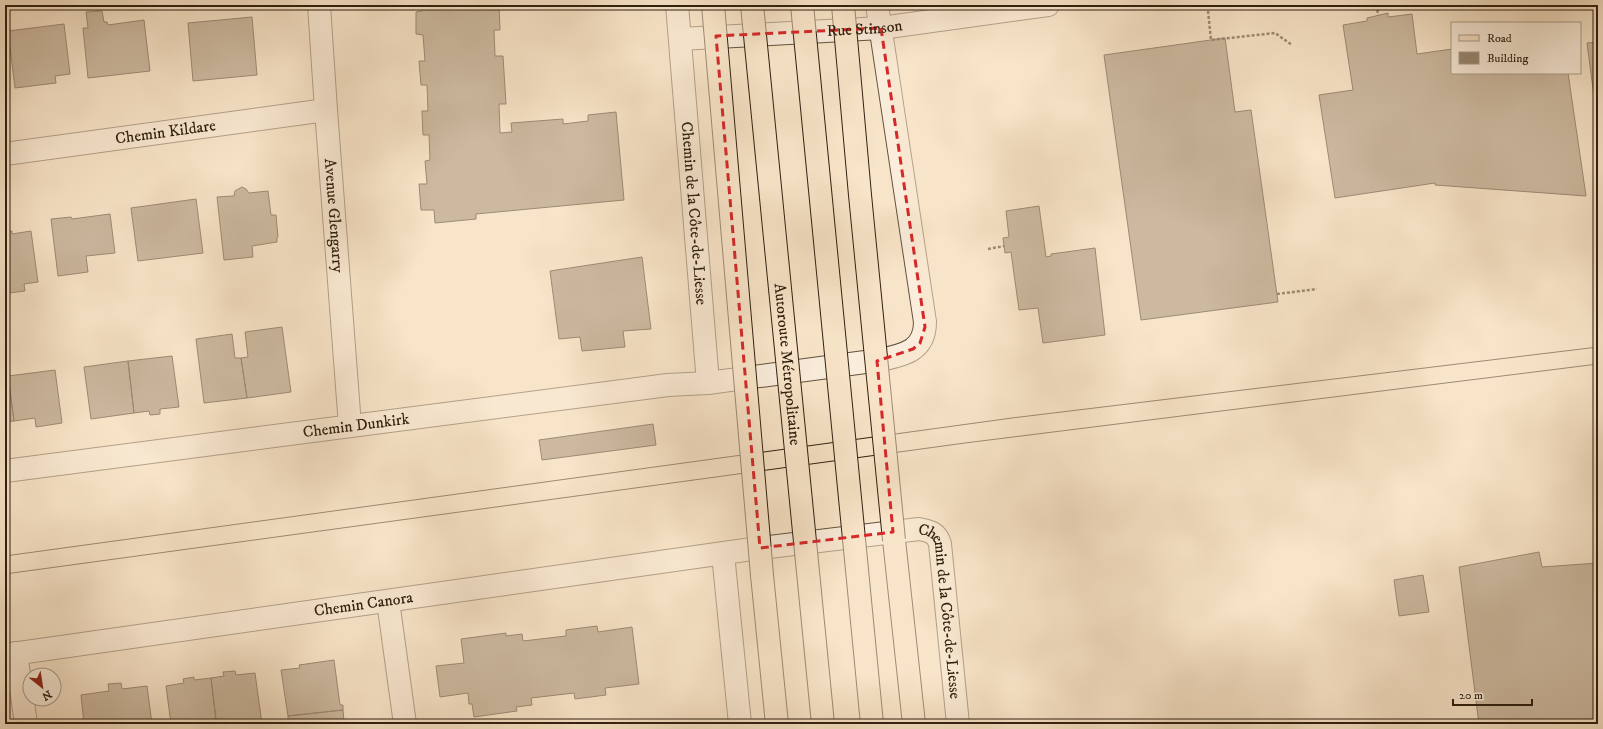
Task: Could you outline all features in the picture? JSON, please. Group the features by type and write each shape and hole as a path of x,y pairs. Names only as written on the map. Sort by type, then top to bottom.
{"main road":[{"path":"713,5 762,575 777,724"},
{"name":"Autoroute Métropolitaine","path":"752,5 824,724"},
{"path":"802,5 872,724"},
{"name":"Chemin de la Côte-de-Liesse","path":"843,5 894,540 914,724"}],"street":[{"name":"Avenue Glengarry","path":"319,5 350,426"},
{"name":"Chemin de la Côte-de-Liesse","path":"677,5 708,383"},
{"path":"708,383 892,358 903,355 913,349 920,343 924,335 925,322 922,299 877,5"},
{"name":"Rue Stinson","path":"680,39 881,28 1048,5"},
{"name":"Chemin Kildare","path":"5,154 326,110"},
{"name":"Chemin Dunkirk","path":"5,472 668,385 708,383"},
{"name":"Chemin de la Côte-de-Liesse","path":"723,554 752,549 911,530 926,530 934,534 938,538 942,550 958,724"},
{"path":"723,554 740,724"},
{"name":"Chemin Canora","path":"11,654 723,554"},
{"path":"388,601 405,724"},
{"path":"11,654 26,724"}],"path":[{"path":"1377,5 1378,16"},
{"path":"1208,11 1211,40 1275,33 1292,45"},
{"path":"988,249 1004,246"},
{"path":"1277,294 1317,289"}],"highlighted area":[{"path":"881,28 925,327 920,343 913,349 877,361 893,532 760,548 716,36"}],"building":[{"path":"421,5 499,5 500,30 494,30 495,56 503,56 506,104 499,104 500,133 512,132 511,123 563,119 563,124 588,121 588,115 616,112 624,200 476,214 476,219 435,223 434,210 421,210 419,184 427,184 425,161 430,160 429,135 423,135 422,111 428,111 427,85 421,85 419,61 425,61 423,35 416,34 416,12 422,11"},
{"path":"102,11 104,22 107,22 108,25 144,20 150,71 88,78 83,28 88,28 86,12"},
{"path":"1388,13 1388,17 1412,14 1417,54 1451,49 1451,74 1568,74 1586,196 1435,185 1435,183 1335,198 1319,95 1353,90 1343,25 1367,21 1367,18"},
{"path":"252,17 257,75 193,81 188,23"},
{"path":"64,24 70,74 55,76 56,83 15,88 8,31"},
{"path":"1225,38 1235,112 1251,110 1278,302 1141,320 1104,55"},
{"path":"1598,42 1598,127 1587,43"},
{"path":"242,187 249,193 268,191 271,215 276,215 277,242 252,246 253,257 224,260 217,197 234,196 235,191"},
{"path":"196,199 203,253 138,261 131,208"},
{"path":"1039,206 1046,257 1051,256 1051,254 1095,248 1105,335 1043,343 1038,308 1019,310 1011,252 1005,253 1003,238 1009,237 1006,211"},
{"path":"110,214 115,253 86,256 88,272 58,276 51,219 71,217 72,219"},
{"path":"12,231 12,234 31,231 38,282 24,284 25,291 9,293 8,286 5,287 5,232"},
{"path":"642,257 651,329 623,331 625,347 582,351 580,337 559,339 550,271"},
{"path":"282,327 291,392 247,398 241,358 248,357 245,332"},
{"path":"232,334 235,358 241,358 247,398 204,403 196,339"},
{"path":"172,356 179,407 160,409 160,414 150,415 149,411 134,413 128,361"},
{"path":"128,361 134,413 91,419 84,367"},
{"path":"55,370 62,423 36,427 35,418 14,421 8,376"},
{"path":"8,376 14,421 5,422 5,377"},
{"path":"653,424 656,445 542,460 539,440"},
{"path":"1539,552 1542,567 1598,563 1598,724 1479,724 1459,567"},
{"path":"1423,575 1429,612 1399,616 1394,580"},
{"path":"597,626 598,632 632,627 639,684 605,688 606,695 575,699 574,693 531,698 532,705 516,707 517,711 474,717 472,704 469,704 468,693 440,697 436,666 464,663 461,639 506,633 506,636 522,634 523,641 566,636 566,630"},
{"path":"334,660 340,705 343,705 343,710 288,716 281,670 300,668 299,665"},
{"path":"235,671 236,675 255,673 262,724 224,724 223,719 216,720 211,678 224,676 223,672"},
{"path":"194,677 194,680 211,678 216,720 210,721 210,724 171,724 166,686 184,683 183,679"},
{"path":"121,683 122,689 147,686 152,724 84,724 81,695 109,691 108,684"},
{"path":"343,710 344,721 351,720 352,724 288,724 288,716"}],"tram line":[{"path":"5,556 1012,418 1598,347"},
{"path":"5,574 965,443 1598,364"}]}
